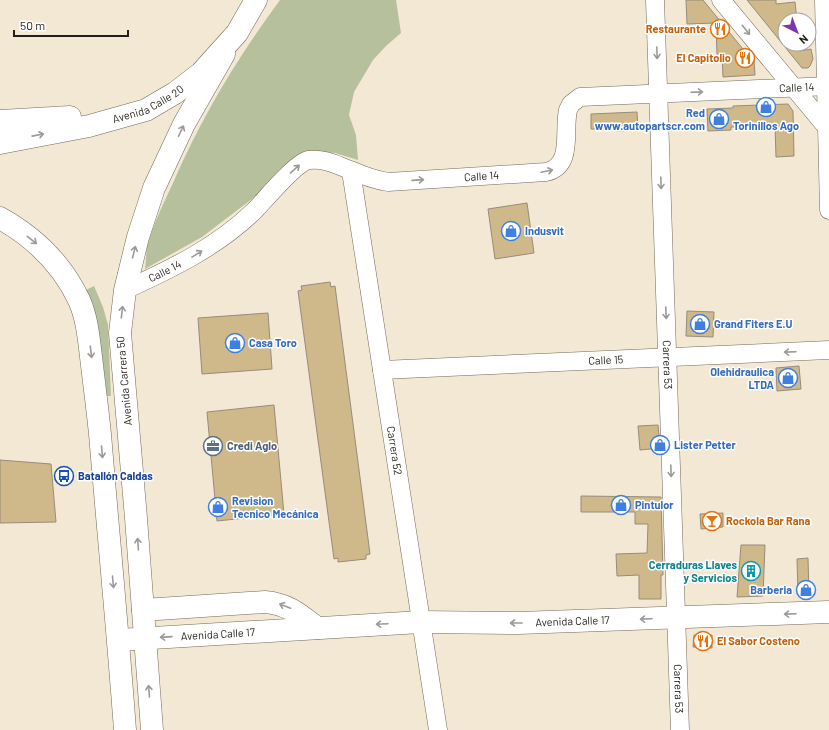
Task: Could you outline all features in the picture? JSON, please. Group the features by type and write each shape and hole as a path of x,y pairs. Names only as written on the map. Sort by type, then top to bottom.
{"main road":[{"name":"Avenida Calle 20","path":"0,121 64,118 96,112 126,102 159,86 188,67 213,45 250,0"},
{"name":"Avenida Calle 20","path":"0,144 89,126 146,110 175,93 201,73 237,33 256,0"},
{"name":"Avenida Carrera 50","path":"152,730 120,333 125,290 138,238 154,188 184,124 237,33"},
{"path":"0,218 36,242 52,259 72,286 86,317 98,413 125,730"},
{"path":"143,610 264,602 274,603 291,609 317,628"},
{"name":"Avenida Calle 17","path":"118,640 421,622 519,623 829,612"}],"street":[{"name":"Carrera 53","path":"655,0 680,730"},
{"path":"721,0 792,88 828,129"},
{"path":"824,0 829,210"},
{"name":"Calle 14","path":"125,290 181,264 220,239 254,212 296,168 307,160 320,159 376,180 388,182 552,171 564,158 567,115 571,104 575,100 587,96 827,86"},
{"name":"Carrera 52","path":"351,171 438,730"},
{"name":"Calle 15","path":"382,370 829,350"}],"green space":[{"path":"280,0 396,0 401,33 373,60 354,92 349,115 356,135 358,160 335,153 319,152 277,177 252,199 202,237 145,269 147,248 155,223 196,135 221,88"},
{"path":"94,286 103,307 108,325 111,396 105,396 84,291"}],"building":[{"path":"686,0 703,0 747,54 754,60 755,75 723,77 722,55 717,55 716,23 687,24"},
{"path":"747,0 776,0 776,4 795,2 796,12 777,12 777,37"},
{"path":"789,52 812,52 813,59 810,66 808,68 802,68"},
{"path":"788,104 793,111 794,156 776,157 775,126 731,127 731,130 708,131 707,109 733,108 733,106"},
{"path":"637,112 638,130 616,131 616,129 591,129 591,114"},
{"name":"Indusvit","path":"527,203 534,253 495,259 488,209"},
{"path":"330,282 331,287 335,286 370,554 366,555 366,559 338,562 338,558 334,559 298,291 302,290 301,286"},
{"name":"Grand Fiters E.U","path":"687,311 714,312 713,337 686,336"},
{"name":"Casa Toro","path":"268,313 272,369 202,374 198,318"},
{"name":"Olehidraulica LTDA","path":"799,366 801,389 777,391 776,368"},
{"path":"274,405 284,514 217,521 207,412"},
{"path":"658,425 660,448 640,450 638,426"},
{"path":"0,460 51,464 56,522 0,523"},
{"path":"581,496 661,497 663,575 661,575 661,599 639,599 639,575 617,576 616,554 647,553 648,524 635,524 635,512 581,512"},
{"name":"Rockola Bar Rana","path":"723,513 723,527 701,529 700,514"},
{"name":"Cerraduras Llaves y Servicios","path":"741,545 765,545 763,596 737,597"},
{"path":"808,558 809,594 798,594 797,559"},
{"name":"El Sabor Costeno","path":"694,635 712,635 712,648 693,647"}],"place":[{"name":"Restaurante","path":"720,29"},
{"name":"El Capitolio","path":"745,58"},
{"name":"Torinillos Ago","path":"766,107"},
{"name":"Red www.autopartscr.com","path":"719,119"},
{"name":"Indusvit","path":"511,231"},
{"name":"Grand Fiters E.U","path":"700,324"},
{"name":"Casa Toro","path":"235,343"},
{"name":"Olehidraulica LTDA","path":"788,378"},
{"name":"Lister Petter","path":"660,445"},
{"name":"Credi Aglo","path":"213,446"},
{"name":"Batallón Caldas","path":"64,476"},
{"name":"Pintulor","path":"621,505"},
{"name":"Revision Tecnico Mecánica","path":"218,507"},
{"name":"Rockola Bar Rana","path":"712,521"},
{"name":"Cerraduras Llaves y Servicios","path":"751,571"},
{"name":"Barberia","path":"806,590"},
{"name":"El Sabor Costeno","path":"703,641"}]}
